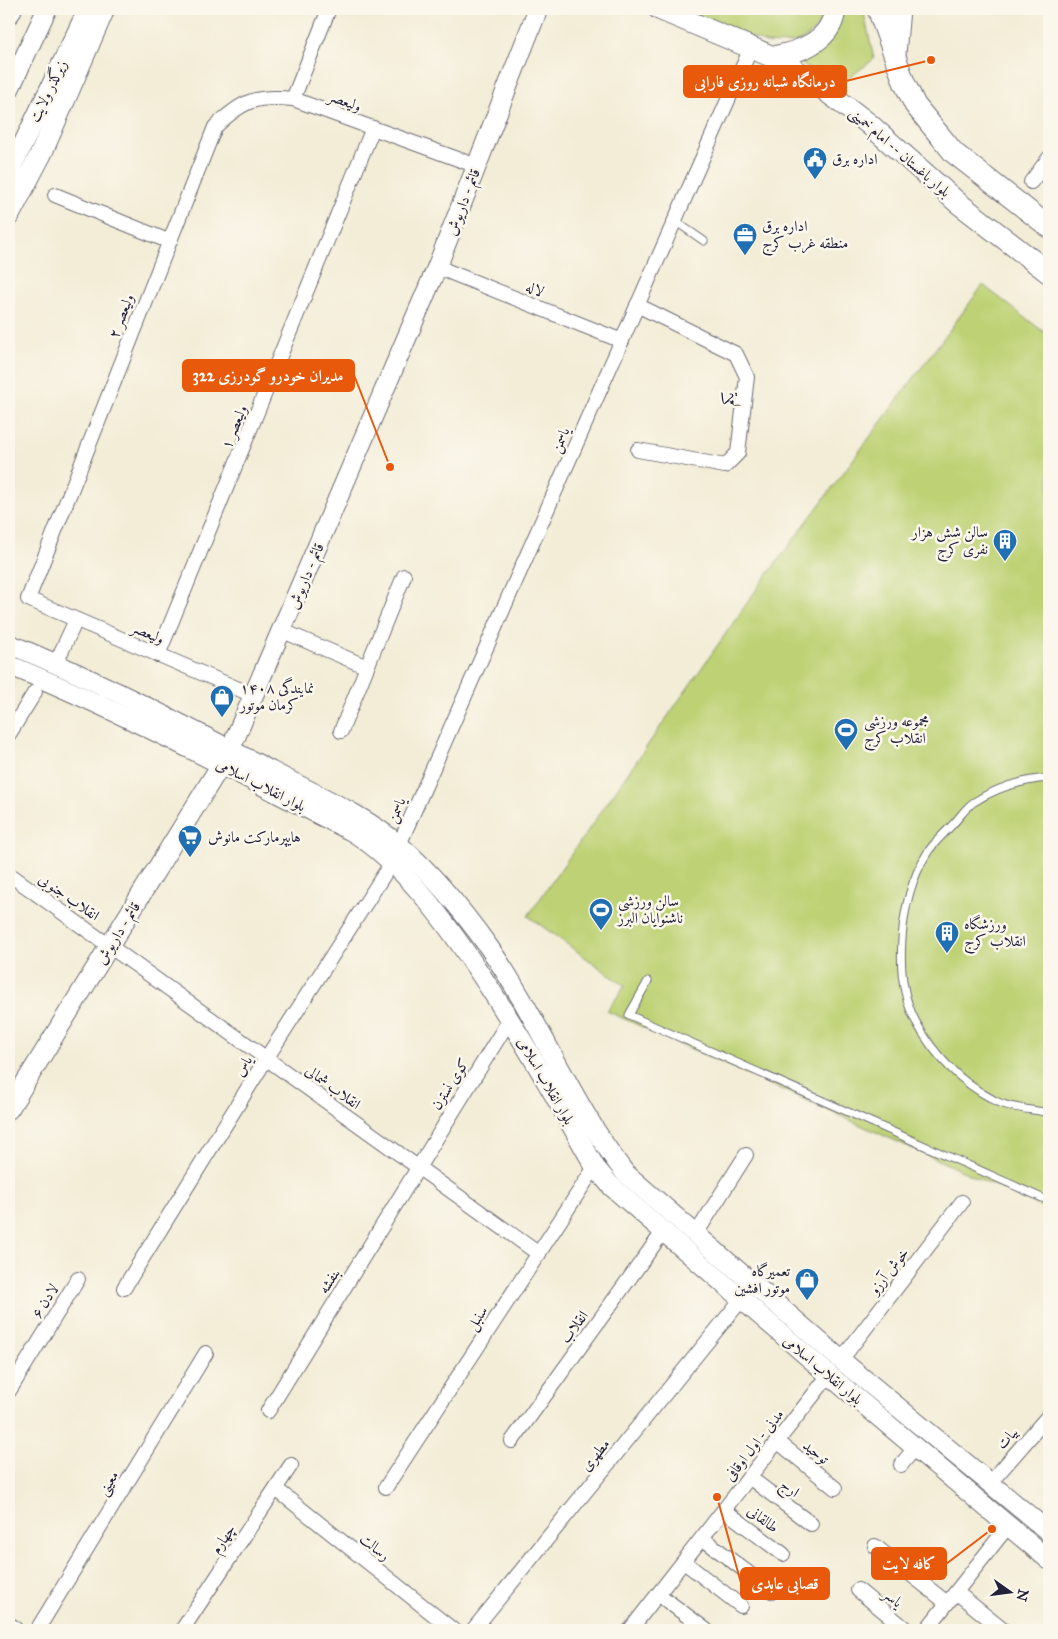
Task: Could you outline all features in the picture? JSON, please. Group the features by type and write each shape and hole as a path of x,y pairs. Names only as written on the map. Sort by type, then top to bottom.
{"main road":[{"path":"9,13 11,9"},
{"path":"9,90 47,9"},
{"name":"زیرگذر ولایت","path":"9,173 88,9"},
{"path":"9,215 41,154 104,9"},
{"name":"قائم - داریوش","path":"9,1109 226,758 283,631 437,267 538,9"},
{"name":"بلوار باغستان -- امام خمینی","path":"659,9 773,57 813,81 850,108 957,202 1049,273"},
{"path":"773,57 797,53 818,40 829,29 835,9"},
{"path":"878,9 895,60 915,104 954,153 1049,227"},
{"path":"895,60 899,9"},
{"name":"بلوار انقلاب اسلامی","path":"9,644 56,663 226,758 353,832 392,862 458,941 510,1019 595,1167 611,1186 829,1375 1049,1560"},
{"name":"بلوار انقلاب اسلامی","path":"9,665 338,806 399,845 438,884 488,946 524,1001 606,1148 625,1173 841,1360 1049,1532"},
{"path":"392,862 399,845"},
{"path":"9,1627 13,1630"}],"street":[{"path":"293,99 329,9"},
{"name":"یاسمن","path":"399,845 751,48"},
{"name":"ولیعصر ۲","path":"28,599 168,240 215,127 240,105 268,96 293,99"},
{"name":"ولیعصر","path":"293,99 477,166"},
{"name":"ولیعصر ۱","path":"158,655 373,128"},
{"path":"1031,182 1049,158"},
{"path":"55,195 168,240"},
{"name":"لاله","path":"437,267 622,341"},
{"name":"یکم","path":"638,304 736,354 747,377 738,453 725,466 638,450"},
{"path":"341,731 404,576"},
{"name":"ولیعصر","path":"28,599 255,696"},
{"path":"56,663 76,620"},
{"path":"283,631 367,667"},
{"path":"9,734 35,692"},
{"name":"یاس","path":"124,1288 266,1059 392,862"},
{"name":"انقلاب جنوبی","path":"9,874 110,946"},
{"name":"انقلاب شمالی","path":"110,946 538,1254"},
{"name":"کوی نسترن","path":"418,1167 510,1019"},
{"path":"696,1234 746,1155"},
{"name":"بنفشه","path":"268,1411 418,1167"},
{"name":"سنبل","path":"386,1487 595,1167"},
{"name":"خوش آرزو","path":"841,1360 962,1202"},
{"name":"انقلاب","path":"512,1441 663,1232"},
{"name":"لادن ۶","path":"9,1391 78,1280"},
{"name":"مطهری","path":"473,1630 742,1300"},
{"name":"معینی","path":"37,1630 206,1353"},
{"name":"مدنی - اول اوقافی","path":"633,1629 658,1594 829,1375"},
{"name":"بیات","path":"990,1483 1049,1415"},
{"name":"توحید","path":"777,1441 835,1488"},
{"path":"901,1465 915,1448"},
{"name":"چهارم","path":"182,1630 291,1465"},
{"name":"ارج","path":"749,1477 811,1524"},
{"name":"رسالت","path":"276,1489 453,1630"},
{"name":"طالقانی","path":"724,1510 783,1554"},
{"path":"929,1629 1008,1526"},
{"path":"702,1538 772,1591"},
{"path":"875,1546 1003,1630"},
{"path":"684,1562 741,1606"},
{"name":"یاسر","path":"858,1590 907,1630"},
{"path":"658,1594 706,1630"}],"lane":[{"path":"675,220 704,241"},
{"path":"1049,778 1007,786 973,802 926,855 908,901 901,941 903,979 914,1019 933,1050 964,1081 996,1102 1049,1113"},
{"path":"648,981 629,1014 1049,1201"}],"green space":[{"path":"680,9 827,9 816,28 804,39 797,42 779,44 766,43"},
{"path":"842,9 863,9 874,59 838,86 796,61 814,53 821,47 830,35"},
{"name":"مجموعه ورزشی انقلاب کرج","path":"983,285 1049,336 1049,1210 607,1011 625,986 528,916 759,586"}],"place":[{"name":"درمانگاه شبانه روزی فارابی","path":"931,60"},
{"name":"اداره برق","path":"815,180"},
{"name":"اداره برق منطقه غرب کرج","path":"745,256"},
{"name":"مدیران خودرو گودرزی 322","path":"390,467"},
{"name":"سالن شش هزار نفری کرج","path":"1005,562"},
{"name":"نمایندگی ۱۴۰۸ کرمان موتور","path":"222,718"},
{"name":"مجموعه ورزشی انقلاب کرج","path":"846,751"},
{"name":"هایپرمارکت مانوش","path":"190,858"},
{"name":"سالن ورزشی ناشنوایان البرز","path":"601,931"},
{"name":"ورزشگاه انقلاب کرج","path":"947,954"},
{"name":"تعمیرگاه موتور افشین","path":"807,1301"},
{"name":"قصابی عابدی","path":"717,1497"},
{"name":"کافه لایت","path":"992,1529"}]}
